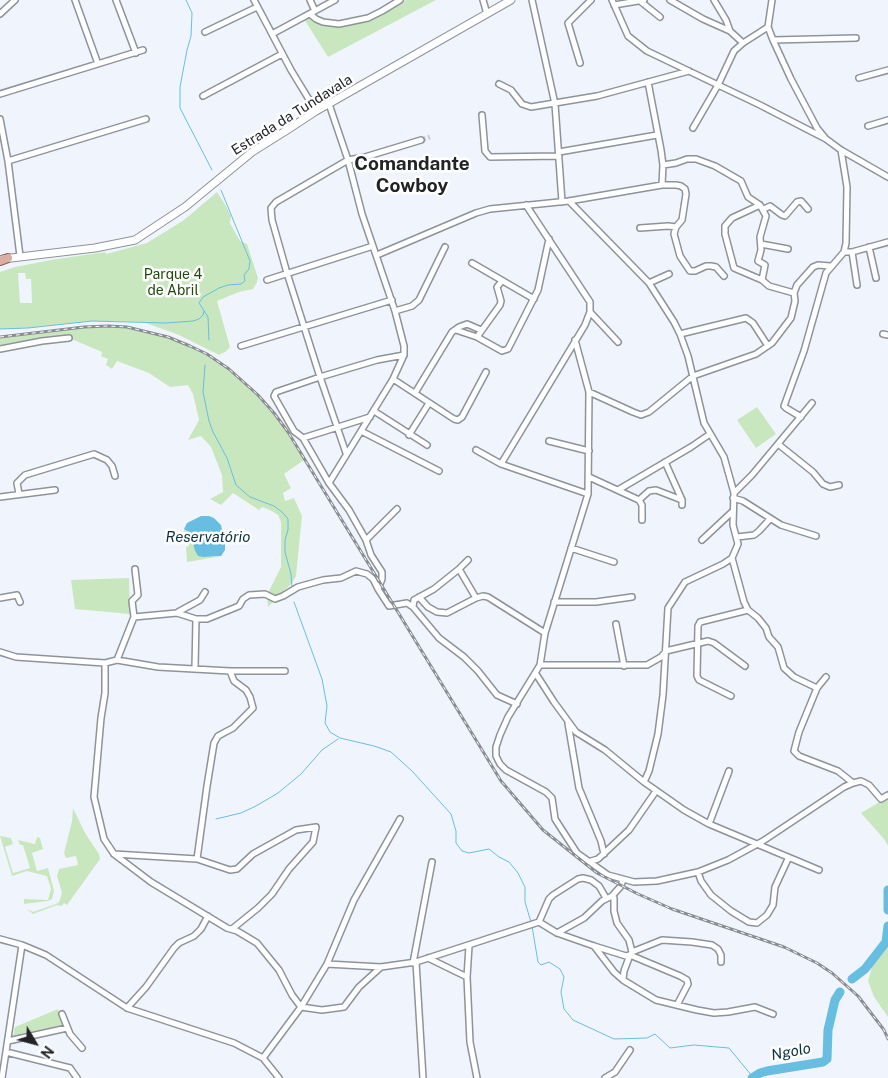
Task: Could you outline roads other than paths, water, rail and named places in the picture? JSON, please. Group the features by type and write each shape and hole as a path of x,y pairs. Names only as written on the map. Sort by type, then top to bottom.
{"main road":[{"name":"Estrada da Tundavala","path":"2,259 95,248 135,240 186,207 252,152 316,111 511,0"}],"street":[{"path":"0,14 15,0"},
{"path":"75,0 98,64"},
{"path":"116,0 136,52"},
{"path":"254,0 282,54 316,111"},
{"path":"310,0 316,19 323,22 340,24 368,18 400,0"},
{"path":"272,34 335,0"},
{"path":"483,0 487,14"},
{"path":"532,0 555,104 562,202"},
{"path":"580,63 568,23 591,0"},
{"path":"660,17 642,0 613,3 628,36 647,51 826,139 888,178"},
{"path":"670,0 730,32 743,43"},
{"path":"714,0 726,20 730,32"},
{"path":"772,0 768,27 773,40 817,128 826,139"},
{"path":"205,32 257,6"},
{"path":"693,128 718,85 734,51 768,27"},
{"path":"773,40 856,38"},
{"path":"0,94 143,50"},
{"path":"203,96 282,54"},
{"path":"859,78 888,70"},
{"path":"499,84 511,90 522,104 531,107 596,96 688,71"},
{"path":"648,82 663,165 662,185"},
{"path":"329,104 348,160 352,180 373,246 392,300 404,346 404,354 393,379 329,483"},
{"path":"482,115 486,151 490,157 559,154 657,135"},
{"path":"0,119 8,162 20,256"},
{"path":"8,162 146,119"},
{"path":"868,126 888,120"},
{"path":"346,454 287,273 272,220 271,208 276,202 348,160 366,157 421,140"},
{"path":"801,417 784,406 804,351 826,273 830,266 844,252 847,187 841,150"},
{"path":"663,165 676,163 687,158 705,162 741,181 748,197 762,207 766,216 760,237 761,244 758,261 765,265 762,280"},
{"path":"377,255 476,213 490,209 570,201 662,185 682,186 686,194 683,216 674,234 678,252 690,271 695,272 706,266 711,266 716,267 724,276"},
{"path":"570,201 649,282 680,334 693,376 704,424 724,457 733,496 734,525 738,544 732,558 685,582 668,608 658,734 649,771 644,782"},
{"path":"794,293 764,284 762,280 734,268 725,234 725,226 732,218 762,207 770,206 785,216 797,202 800,202 808,209"},
{"path":"501,464 585,325 590,312 590,302 526,205"},
{"path":"640,228 676,227"},
{"path":"456,330 477,337 502,351 508,349 534,299 540,283 549,240"},
{"path":"844,252 852,252 888,242"},
{"path":"761,244 788,249"},
{"path":"267,280 373,246"},
{"path":"395,311 412,306 419,300 445,247"},
{"path":"869,248 876,278"},
{"path":"852,252 857,285"},
{"path":"472,263 534,299"},
{"path":"589,392 642,415 649,412 693,376 756,354 776,340 789,323 797,285 813,267 818,265 830,266"},
{"path":"649,282 669,274"},
{"path":"477,337 500,305 501,300 497,287 502,281"},
{"path":"241,346 392,300"},
{"path":"590,312 618,342"},
{"path":"680,334 746,318 753,323 768,346"},
{"path":"415,393 452,332 467,324 481,330"},
{"path":"0,349 69,338"},
{"path":"576,340 589,392 588,494 545,633 540,665 500,735 496,748 496,756 500,764 506,770 546,792 552,798 555,819 577,852 584,859 591,861 608,875 634,882 657,881 698,872 728,860 764,841 844,787 853,783 861,781 869,784 881,799 888,795"},
{"path":"378,589 382,579 382,572 371,554 366,540 349,510 329,483 303,438 294,431 274,396 276,392 320,377 404,354"},
{"path":"393,379 458,420 462,418 486,372"},
{"path":"410,435 429,403"},
{"path":"733,496 812,403"},
{"path":"374,411 427,445"},
{"path":"303,438 370,417"},
{"path":"361,431 439,471"},
{"path":"618,490 710,434"},
{"path":"549,441 589,452"},
{"path":"778,444 813,472 823,484 830,487 839,485"},
{"path":"476,450 501,464 588,494"},
{"path":"19,494 17,483 25,475 94,454 107,460 112,466 115,476"},
{"path":"639,500 649,491 656,490 682,502 665,462"},
{"path":"589,477 639,500 642,505 642,520"},
{"path":"0,497 55,490"},
{"path":"733,496 781,525 816,536"},
{"path":"366,540 397,509"},
{"path":"702,540 733,512"},
{"path":"737,537 754,534 770,519"},
{"path":"571,548 614,562"},
{"path":"732,558 744,602 748,610 766,628 769,637 778,647 784,668 788,674 817,688"},
{"path":"414,607 414,600 434,589 460,570 468,560"},
{"path":"117,660 134,617 132,601 138,595 135,568"},
{"path":"460,570 476,598"},
{"path":"134,617 177,613 196,619 213,617 239,606 243,599 249,595 265,594 275,598 283,596 298,587 323,580 342,578 356,571 367,574 373,579 389,606 407,603 414,607 439,638 464,657 497,695 516,704"},
{"path":"177,613 200,600 205,592"},
{"path":"0,598 17,595 20,602"},
{"path":"419,597 433,610 447,613 476,598 488,597 545,633"},
{"path":"554,602 596,602 632,597"},
{"path":"731,696 700,680 696,671 698,626 700,622 748,610"},
{"path":"196,619 196,668"},
{"path":"616,624 624,666"},
{"path":"540,665 647,665 661,657 666,651 708,641 745,666"},
{"path":"0,652 16,657 105,663 117,660 158,667 230,671 285,671"},
{"path":"105,663 94,797 104,839 114,854 151,882 257,943 264,949 279,970 292,995 301,1007 322,1010 344,1007 358,987 381,967"},
{"path":"197,859 214,743 218,736 233,728 253,708 250,696 246,690 234,681 230,671"},
{"path":"536,674 576,732 606,750 644,782 684,810 709,824 788,859 819,870"},
{"path":"826,677 817,688 799,732 794,751 800,756 838,772 853,783"},
{"path":"568,722 578,788 601,842 604,854"},
{"path":"709,824 729,771"},
{"path":"591,861 598,859 604,854 628,830 656,790"},
{"path":"263,1058 301,1007 327,964 354,900 400,819"},
{"path":"114,854 197,859 230,870 236,869 254,854 296,830 316,827 313,842 309,849 289,868 272,894 252,914 232,929"},
{"path":"698,872 701,881 711,895 731,911 750,922 757,923 767,915 773,905 775,887 788,859"},
{"path":"424,1078 415,962 432,862"},
{"path":"327,964 381,967 415,962 469,946 534,923 553,895 578,879 583,878 591,880 609,897 614,898 614,911 617,923 629,940 631,954 624,971 623,980"},
{"path":"557,933 584,918 621,886 623,879"},
{"path":"127,1008 146,987 178,943 194,936 201,929 208,916"},
{"path":"534,923 557,933 626,956 662,940 712,945 718,949 721,955 721,962"},
{"path":"0,939 22,944 46,955 127,1008 234,1043 263,1058 279,1078"},
{"path":"2,1078 22,944"},
{"path":"469,946 467,976 470,1042 477,1078"},
{"path":"594,946 614,972 623,980 656,1000 714,1013 754,1007 773,1014"},
{"path":"631,954 687,980 687,988 677,1005"},
{"path":"428,958 467,976"},
{"path":"62,1014 70,1034 82,1048"},
{"path":"8,1041 67,1028"},
{"path":"605,1078 614,1072 630,1050"},
{"path":"6,1052 70,1068 77,1078"}],"water":[{"name":"Reservatório","path":"201,516 214,518 221,525 225,550 221,556 198,556 190,533 184,529 187,523"}],"waterway":[{"path":"186,0 192,13 191,36 180,87 180,108 212,170"},
{"path":"209,340 208,317 199,303 203,297 219,288 241,284 245,281 244,275 249,269 250,261 221,190"},
{"path":"0,329 92,321 166,323 193,321 199,319 204,311"},
{"path":"205,365 203,392 209,421 227,458 236,485 250,497 274,506 288,519 285,552 291,574 292,587"},
{"path":"294,602 322,679 327,706 325,723 330,732 340,738 391,752 412,771 451,814 456,831 456,843 462,851 469,853 489,849 509,862 518,873 525,887 525,902 531,922"},
{"path":"216,819 241,813 278,793 301,774 322,750 338,739"},
{"name":"Ngolo","path":"888,890 888,910"},
{"path":"532,926 538,962 541,965 549,962 560,969 564,977 561,992 564,1009 573,1020 614,1039 647,1038 655,1034 670,1048 694,1045 729,1048 752,1076"},
{"name":"Ngolo","path":"852,979 865,969 886,942 888,926"},
{"name":"Ngolo","path":"752,1078 767,1071 823,1062 827,1059 828,1030 835,1000 840,992"}],"tunnel":[{"path":"421,140 430,137"}],"railway":[{"path":"0,337 84,327 127,327 168,337 190,346 207,354 229,369 258,395 288,432 501,781 543,830 597,873 638,894 672,909 784,947 817,963 832,973 858,996 884,1030 888,1039"}],"district":[{"name":"Comandante Cowboy","path":"412,175"}],"park label":[{"name":"Parque 4 de Abril","path":"173,284"}]}
